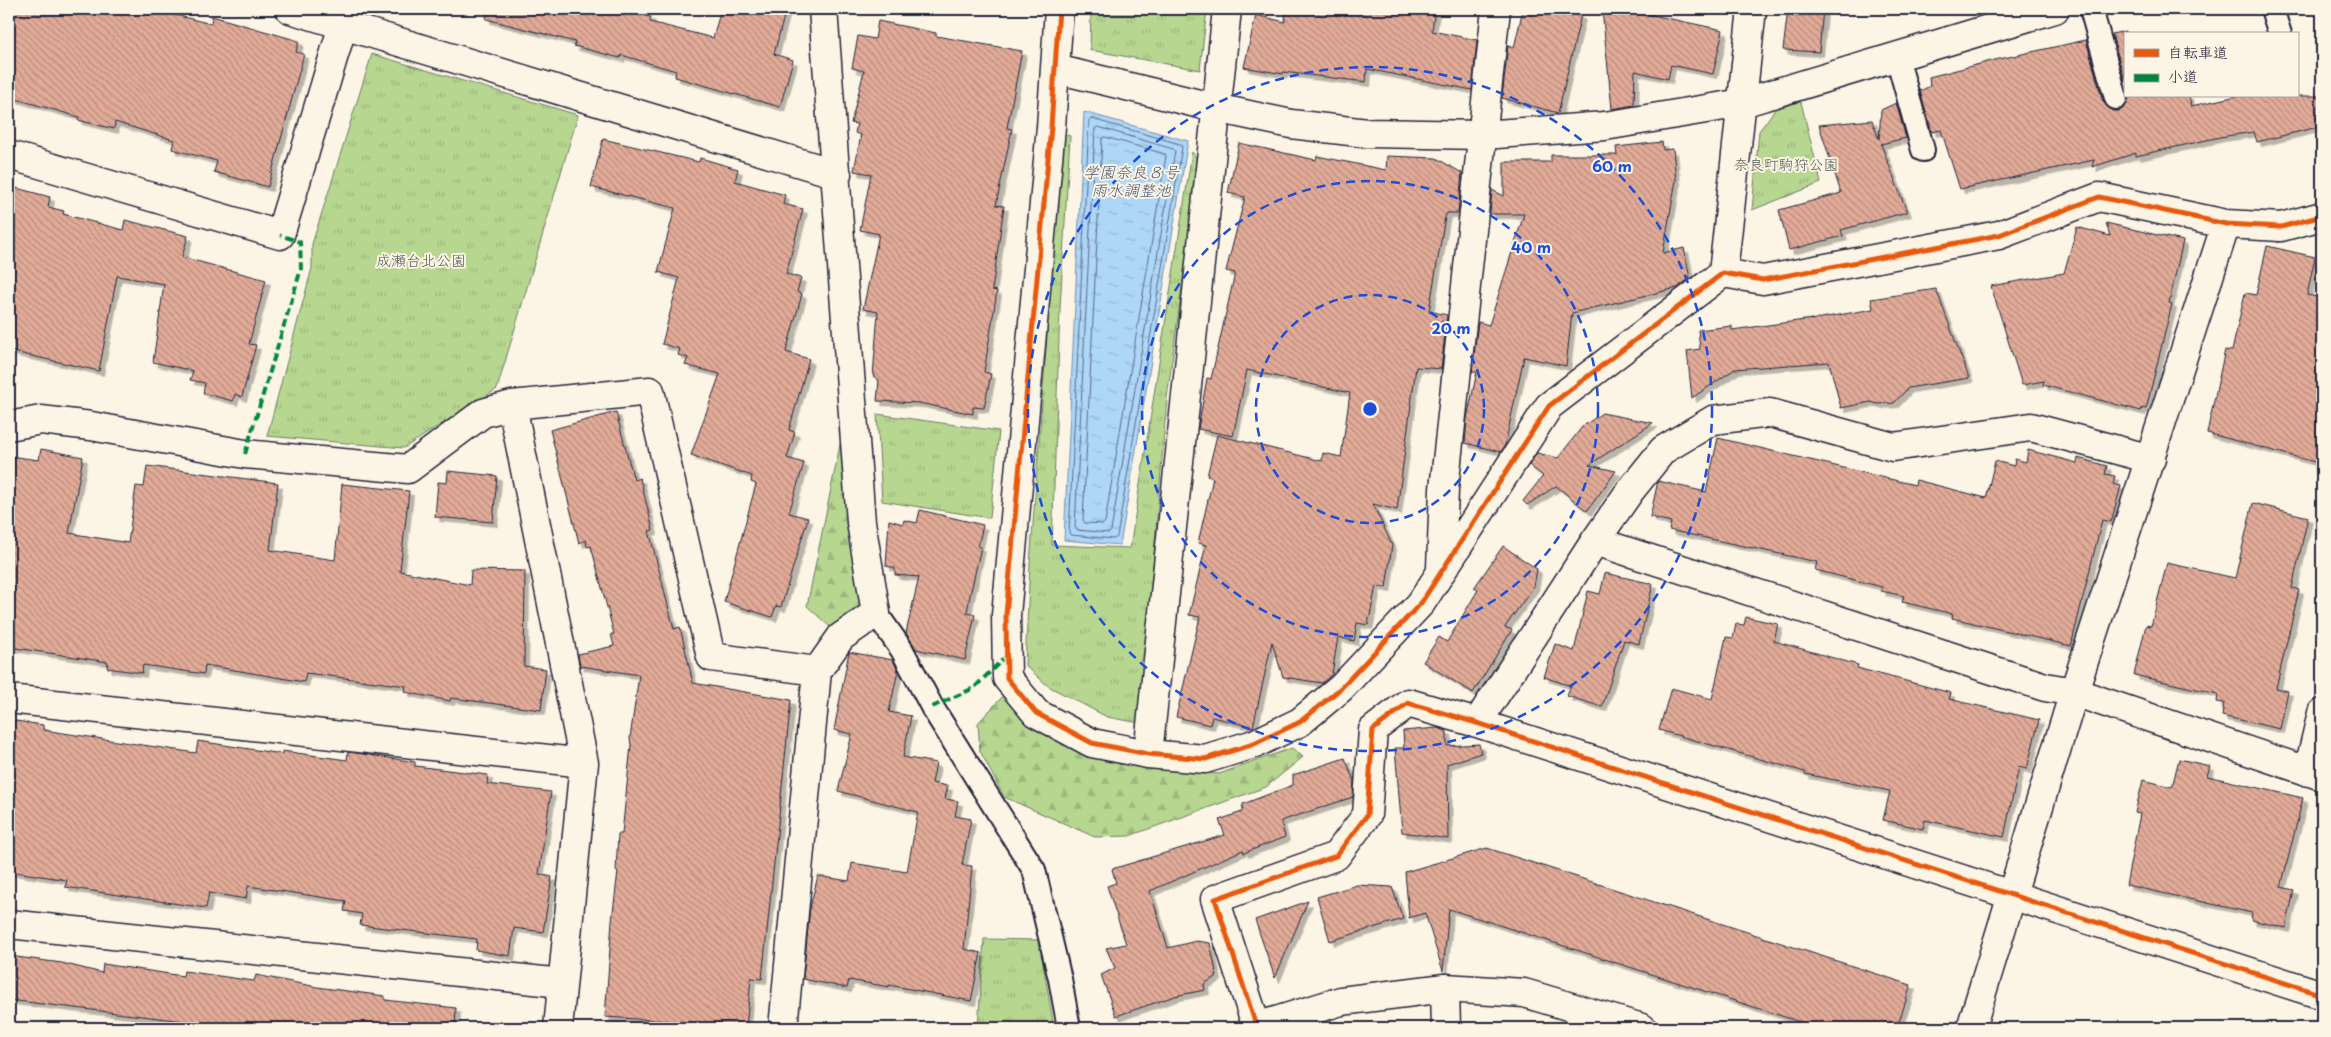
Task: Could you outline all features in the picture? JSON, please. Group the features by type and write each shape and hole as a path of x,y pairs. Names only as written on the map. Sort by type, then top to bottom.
{"street":[{"path":"290,9 837,174"},
{"path":"783,1028 817,671 840,638 876,613 861,522 837,174 823,9"},
{"path":"1059,9 1056,69 1006,615 1007,678 1036,713 1092,743 1148,754 1205,759 1254,744 1300,722 1341,688 1421,603 1441,568 1549,406 1723,273 1752,9"},
{"path":"1148,754 1228,9"},
{"path":"1441,568 1444,489 1496,9"},
{"path":"1056,69 1216,108 1291,124 1367,134 1483,136 1605,126 1742,103 1897,57 2027,13 2055,9"},
{"path":"9,156 280,235 343,25"},
{"path":"1723,273 1763,280 2000,235 2099,197 2226,224 2281,227 2322,216"},
{"path":"1971,1028 2074,692 2226,224"},
{"path":"9,426 41,420 91,426 245,454 408,469 483,413 512,405 650,391 711,658 817,671"},
{"path":"512,405 584,763 558,1028"},
{"path":"1477,723 1595,541 1630,491 1663,450 1713,420 1770,413 1893,447 2031,428 2151,458"},
{"path":"1595,541 2045,687 2074,692 2315,774 2322,713"},
{"path":"9,699 584,763"},
{"path":"1642,1028 1524,993 1445,988 1341,1001 1255,1028 1215,898 1336,856 1367,816 1373,730 1408,703 1477,723 2322,995"},
{"path":"9,924 562,983"},
{"path":"1445,988 1446,1028"}],"lane":[{"path":"2090,9 2116,98"},
{"path":"2272,9 2279,32"},
{"path":"1897,57 1922,150"},
{"path":"876,613 902,650 932,707 1034,870 1060,979 1069,1028"}],"green space":[{"path":"1091,9 1207,9 1200,70 1090,50"},
{"name":"成瀬台北公園","path":"372,54 578,115 497,389 404,448 267,436 312,268 312,244"},
{"name":"奈良町駒狩公園","path":"1801,102 1821,183 1752,210 1759,131 1777,107"},
{"path":"1062,133 1070,136 1060,308 1052,545 1130,548 1192,152 1199,161 1167,398 1140,723 1107,717 1048,686 1025,665 1030,564"},
{"path":"851,391 876,613 841,637 807,606"},
{"path":"877,414 999,431 990,518 882,501"},
{"path":"1004,695 1040,728 1119,764 1219,774 1292,748 1303,757 1266,787 1129,836 1095,837 1004,797 980,751 978,723"},
{"path":"984,939 1039,940 1054,1028 978,1028"}],"water":[{"name":"学園奈良８号 雨水調整池","path":"1084,112 1188,141 1120,545 1064,540"}],"building":[{"path":"9,9 152,9 211,24 212,16 299,41 296,52 304,54 268,187 214,172 217,161 172,149 174,140 115,122 114,129 78,120 79,117 9,97"},
{"path":"487,9 617,9 651,17 650,22 713,38 721,9 786,9 774,54 793,60 780,107 675,77 676,71 621,55 620,58 574,46 575,42 486,19"},
{"path":"1286,9 1435,9 1432,31 1477,40 1472,90 1367,69 1366,82 1283,72 1283,74 1244,67 1256,15 1285,22"},
{"path":"1523,9 1581,15 1558,113 1502,98 1508,46 1514,48"},
{"path":"1602,9 1629,10 1723,30 1713,74 1671,65 1668,79 1635,71 1634,105 1612,109"},
{"path":"1788,9 1823,9 1819,52 1783,50"},
{"path":"878,21 936,33 936,36 1022,51 1007,128 1012,129 996,205 1004,206 992,290 997,291 984,372 991,374 984,408 973,407 973,414 919,403 877,401 879,380 873,376 878,312 863,309 879,234 860,230 871,174 854,171 861,135 855,133 857,124 851,123 864,71 852,68 858,36 875,39"},
{"path":"2125,31 2124,77 2112,34"},
{"path":"2086,40 2103,102 2112,111 2119,111 2125,107 2128,98 2189,98 2191,106 2228,98 2322,96 2322,126 2257,142 2254,132 2220,137 2136,156 2136,153 2092,167 2094,160 1960,189 1941,130 1932,132 1920,91 1930,86 1929,77"},
{"path":"1896,103 1906,138 1881,144 1907,212 1841,230 1843,236 1789,250 1779,210 1841,193 1819,125 1872,120 1879,139 1881,110"},
{"path":"603,139 699,162 700,158 738,169 735,181 785,195 783,204 803,209 786,274 801,278 797,292 802,294 786,352 809,359 789,430 795,432 787,458 804,463 789,513 808,518 781,607 776,606 772,617 724,602 756,484 751,482 752,476 691,455 720,374 685,365 688,358 678,355 680,349 662,344 679,278 658,272 675,208 591,187"},
{"path":"1662,142 1663,150 1673,149 1676,180 1663,253 1684,248 1690,278 1677,288 1572,313 1566,366 1524,357 1505,445 1501,452 1465,443 1467,418 1477,372 1472,372 1478,322 1489,325 1524,214 1490,214 1492,190 1504,196 1504,162 1551,162 1551,155 1617,155 1616,147"},
{"path":"1239,143 1316,160 1317,156 1386,170 1387,156 1436,158 1462,173 1458,213 1447,213 1445,217 1429,311 1447,315 1441,369 1416,367 1397,510 1373,504 1392,545 1386,588 1376,586 1368,625 1357,623 1354,641 1338,637 1332,674 1322,683 1283,677 1272,642 1253,727 1212,717 1210,725 1176,717 1200,617 1189,615 1206,545 1198,543 1213,478 1207,476 1217,435 1322,461 1323,453 1341,457 1350,393 1247,370 1233,436 1198,429 1207,378 1211,379 1235,273 1226,271 1245,197 1228,193"},
{"path":"9,186 50,197 48,207 64,211 63,214 123,230 125,220 188,236 182,257 266,280 249,344 256,345 242,397 235,394 233,401 203,393 205,383 190,380 193,371 153,362 164,284 117,276 99,371 9,351"},
{"path":"2106,223 2183,241 2169,303 2172,304 2146,409 2142,408 2141,411 2043,385 2044,381 2022,385 1991,286 2064,273 2077,227 2110,236"},
{"path":"2267,246 2315,257 2307,295 2322,298 2322,464 2207,433 2225,350 2232,351 2245,293 2256,295"},
{"path":"1936,289 1969,378 1908,388 1894,403 1878,404 1871,402 1841,408 1829,362 1735,369 1692,398 1687,351 1700,349 1698,330 1732,326 1732,330 1812,319 1810,320 1873,309 1871,299"},
{"path":"616,412 634,480 640,478 653,530 649,531 674,629 680,627 693,683 791,700 762,979 751,978 746,1028 705,1028 682,1026 683,1022 605,1017 612,921 618,871 616,871 618,834 622,834 631,745 630,738 639,675 580,666 578,654 614,646 611,634 614,634 591,546 587,547 586,540 579,543 550,430"},
{"path":"1602,413 1653,423 1589,465 1616,471 1587,511 1556,486 1527,505 1523,501 1543,476 1529,465 1537,453 1558,458 1582,427"},
{"path":"1718,438 1915,485 1916,480 1986,498 1995,461 2014,466 2015,459 2026,462 2028,450 2077,463 2078,458 2107,466 2105,474 2115,476 2113,484 2121,486 2111,522 2102,520 2071,646 1952,618 1953,614 1902,602 1904,596 1881,591 1882,587 1815,570 1817,562 1669,530 1671,522 1650,517 1658,481 1706,492"},
{"path":"41,449 83,457 69,533 128,543 136,486 144,487 147,466 278,483 270,550 335,560 342,484 409,491 400,571 470,585 471,570 525,571 524,666 546,669 541,710 451,698 450,701 405,692 406,686 306,673 304,682 205,665 204,674 143,665 142,673 107,668 108,662 9,647 9,456 39,460"},
{"path":"448,471 497,476 493,522 435,517 438,482 447,483"},
{"path":"2253,503 2308,517 2292,588 2299,590 2276,688 2288,691 2280,729 2222,716 2224,703 2217,702 2218,694 2134,675 2146,625 2151,626 2167,563 2235,578"},
{"path":"920,510 983,525 978,547 981,547 967,613 975,615 965,660 916,649 906,633 919,577 895,575 895,568 886,566 889,520 903,524 904,520 917,523"},
{"path":"1503,546 1537,569 1534,586 1505,627 1512,630 1473,693 1423,662 1439,637 1447,642 1478,590 1474,588"},
{"path":"1605,573 1653,584 1639,644 1624,640 1602,707 1567,696 1571,686 1544,677 1555,644 1574,651 1588,591 1600,594"},
{"path":"1746,617 1778,624 1774,641 1858,665 1857,668 1951,693 1949,699 2039,720 2027,769 2019,767 2004,837 1925,820 1923,829 1883,820 1890,791 1805,774 1805,772 1659,730 1671,688 1712,699 1726,637 1733,638 1736,624 1744,625"},
{"path":"849,652 893,660 898,671 889,712 911,716 903,757 936,763 932,783 948,786 945,799 958,801 955,816 971,819 962,865 972,866 964,949 981,953 971,1001 889,985 889,987 849,980 847,988 803,979 810,907 818,876 849,881 852,863 907,872 918,812 838,791 852,734 834,730"},
{"path":"9,720 43,725 43,730 196,753 198,741 282,754 282,751 347,760 348,752 356,753 415,762 415,766 488,775 487,784 551,792 539,874 552,877 543,932 514,928 510,956 476,950 477,939 360,925 362,914 344,911 346,901 248,886 246,899 209,893 206,908 65,887 67,880 9,871"},
{"path":"1437,728 1447,731 1447,746 1479,744 1481,753 1447,764 1448,839 1402,832 1395,748 1404,748 1403,731"},
{"path":"1345,758 1354,781 1353,797 1281,821 1285,837 1244,853 1243,850 1150,891 1168,948 1196,941 1210,943 1217,976 1204,984 1205,990 1175,996 1116,1016 1101,975 1115,968 1106,948 1126,944 1107,886 1116,883 1112,869 1225,835 1219,820 1242,812 1243,804 1293,785 1293,775"},
{"path":"2179,759 2210,766 2207,776 2303,798 2281,887 2294,890 2286,928 2251,920 2252,913 2126,885 2140,814 2135,813 2143,780 2172,787"},
{"path":"1487,848 1911,985 1897,1028 1819,1028 1449,909 1443,971 1425,913 1409,918 1405,872"},
{"path":"1357,885 1392,887 1403,919 1330,941 1317,897"},
{"path":"1308,901 1275,978 1255,920"},
{"path":"9,956 62,963 102,973 103,964 183,976 184,971 254,981 256,975 317,987 385,996 385,1000 456,1008 455,1028 241,1028 9,1000"}],"marked path":[{"path":"245,454 301,269 300,242 280,235"},
{"path":"932,707 974,688 1007,655"}],"cycle path":[{"path":"1059,9 1051,127 1006,615 1007,678 1036,713 1092,743 1148,754 1205,759 1254,744 1300,722 1341,688 1421,603 1549,406 1723,273 1763,280 1999,235 2099,197 2226,224 2281,227 2322,216"},
{"path":"1257,1028 1215,899 1336,856 1367,815 1373,730 1408,703 1477,723 2322,995"}]}
